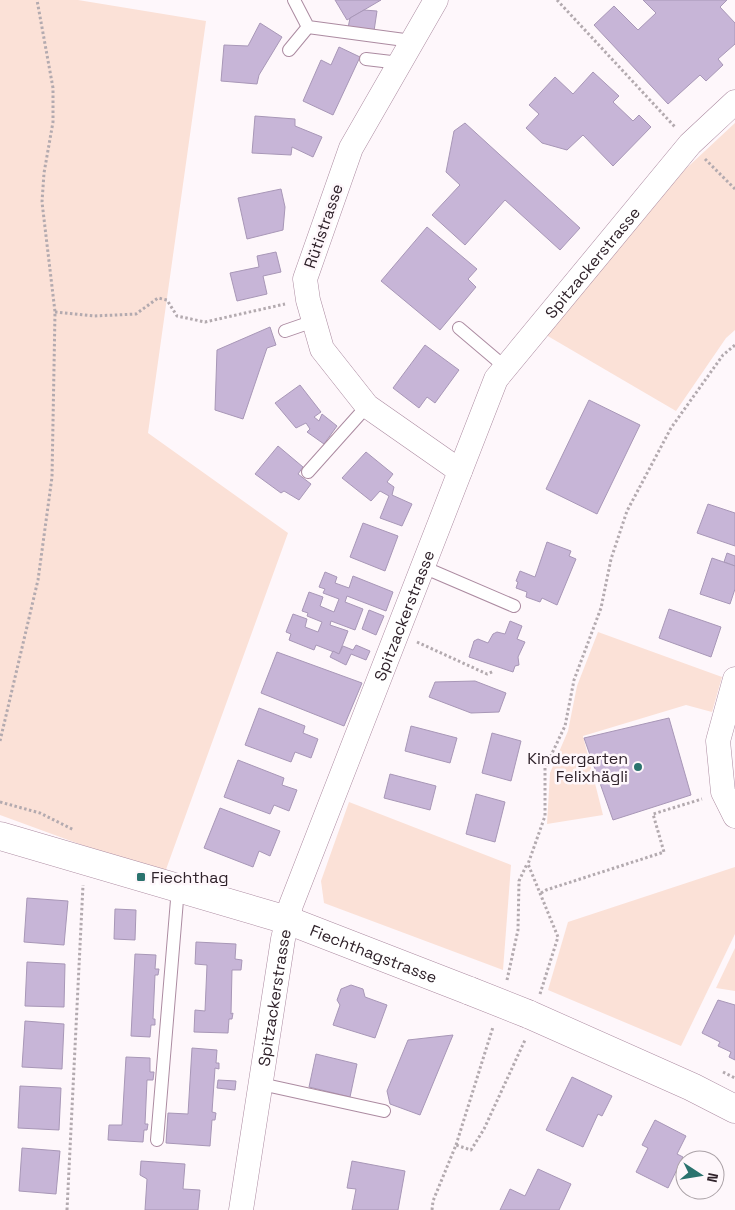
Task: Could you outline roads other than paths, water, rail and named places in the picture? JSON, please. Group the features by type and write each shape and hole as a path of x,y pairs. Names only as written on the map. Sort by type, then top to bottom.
{"street":[{"name":"Rütistrasse","path":"436,0 351,148 305,278 311,311 322,349 367,406 460,471"},
{"name":"Spitzackerstrasse","path":"241,1210 287,920 496,379 690,144 735,102"},
{"path":"735,679 718,741 723,792 735,816"},
{"name":"Fiechthagstrasse","path":"0,836 287,920 531,1016 692,1087 735,1109"}],"lane":[{"path":"294,0 308,26"},
{"path":"308,26 412,41"},
{"path":"289,50 308,26"},
{"path":"366,59 400,63"},
{"path":"285,331 311,311"},
{"path":"459,328 505,367"},
{"path":"308,472 367,406"},
{"path":"423,567 514,606"},
{"path":"157,1140 178,888"},
{"path":"261,1084 384,1111"}],"place":[{"name":"Kindergarten Felixhägli","path":"638,767"},
{"name":"Fiechthag","path":"141,877"}]}
